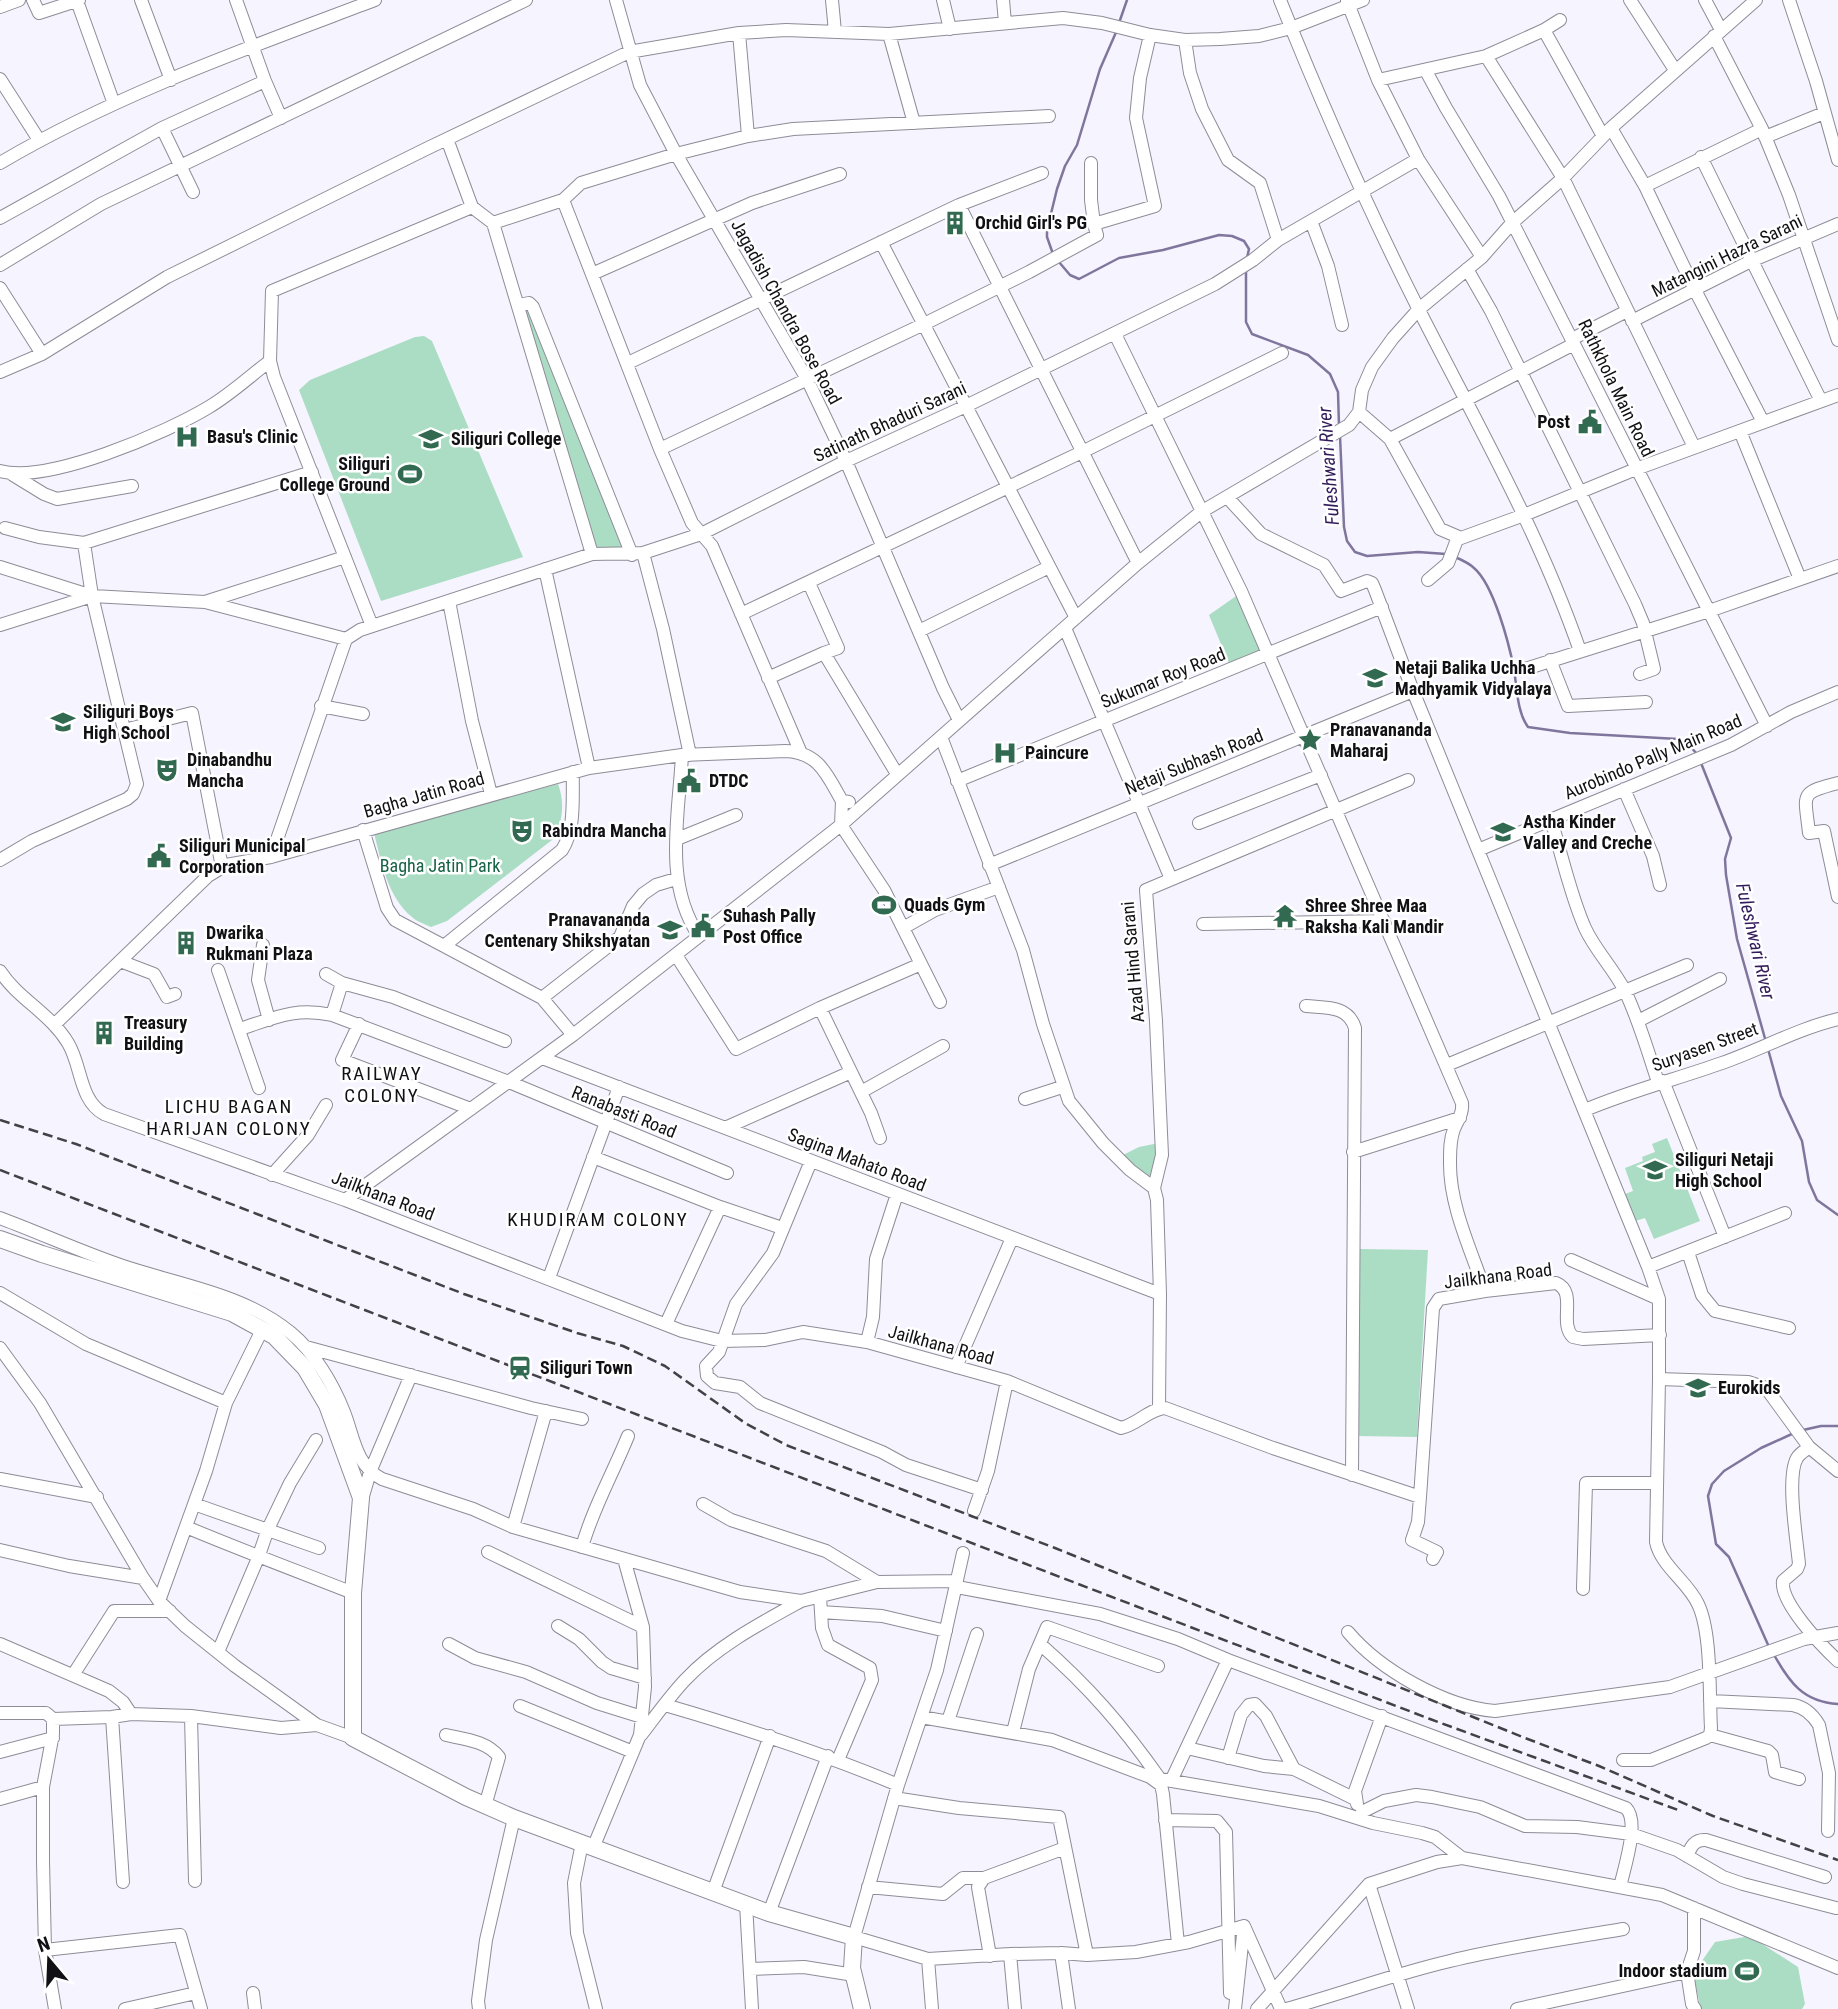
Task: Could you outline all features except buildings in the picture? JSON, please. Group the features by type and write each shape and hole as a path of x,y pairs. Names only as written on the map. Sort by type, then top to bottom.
{"main road":[{"path":"0,1238 41,1254 232,1312 267,1332 296,1357 314,1380 327,1405 357,1483 361,1503 353,1593 353,1738 485,1806 514,1818 769,1913 855,1937 852,1968 862,2009"}],"street":[{"path":"0,7 19,0"},
{"path":"33,0 39,13 78,0 114,104"},
{"path":"141,0 171,80"},
{"path":"236,0 281,118"},
{"path":"0,163 39,140 114,104 253,46 375,0"},
{"path":"0,265 101,204 526,0"},
{"name":"Jagadish Chandra Bose Road","path":"616,0 640,85 676,154 807,379 960,720"},
{"path":"832,0 835,32"},
{"path":"943,0 950,29"},
{"path":"1003,0 1005,23"},
{"path":"1280,0 1361,191 1524,515 1565,607 1580,651"},
{"path":"0,372 42,354 167,277 629,52 739,33 786,30 889,34 1063,18 1185,40 1259,36 1292,28 1348,3 1363,0"},
{"path":"1630,0 1675,71"},
{"path":"1705,0 1717,33 1764,133 1804,237 1838,340"},
{"path":"345,1200 573,1035 841,824 1138,563 1201,512 1349,425 1359,412 1362,390 1372,367 1419,309 1482,257 1512,223 1563,178 1607,132 1756,0"},
{"path":"1789,0 1838,160"},
{"path":"1348,3 1378,80 1418,159 1482,257"},
{"path":"1378,80 1486,56 1560,20"},
{"path":"1544,30 1607,132 1646,186 1695,290 1763,422"},
{"path":"739,33 748,136"},
{"path":"889,34 914,123"},
{"path":"1094,225 1155,206 1136,118 1140,78 1150,34"},
{"path":"1185,40 1190,73 1202,109 1228,160 1259,183 1278,240"},
{"path":"1486,56 1563,178 1694,447"},
{"name":"Rathkhola Main Road","path":"1426,71 1499,196 1768,726"},
{"path":"0,79 39,140"},
{"path":"0,218 162,128 265,81"},
{"path":"1646,186 1701,158 1824,113"},
{"path":"493,223 563,200 581,183 676,154 748,136 793,128 1049,116"},
{"path":"162,128 193,192"},
{"path":"447,139 472,207 493,223 592,554"},
{"path":"1701,158 1821,401"},
{"name":"Satinath Bhaduri Sarani","path":"346,639 360,630 592,554 637,554 701,534 846,461 966,406 1215,284 1278,240 1418,159"},
{"path":"660,449 1000,287 1097,235 1091,200 1091,163"},
{"path":"628,363 959,205 1042,173"},
{"path":"593,274 752,203 841,174"},
{"path":"563,200 660,449 692,523 712,546 801,753 810,757 824,770 842,802 841,824 884,890 940,1002"},
{"path":"959,205 1138,563"},
{"path":"372,626 274,377 270,361 272,290 472,207"},
{"path":"1311,221 1328,266 1342,326"},
{"name":"Matangini Hazra Sarani","path":"1390,439 1573,341 1695,290 1751,261 1838,224"},
{"path":"881,242 1076,618"},
{"path":"1467,269 1491,311 1635,604 1643,623 1654,669 1640,674"},
{"path":"0,288 42,354"},
{"path":"519,305 529,303 533,307 637,554 663,628 686,755 677,839 676,879 689,918 699,936"},
{"path":"1115,334 1233,572 1462,1103 1460,1118 1451,1141 1450,1178 1454,1199 1485,1291"},
{"path":"741,614 1282,354"},
{"path":"13,475 66,466 118,451 209,407 270,361"},
{"path":"1428,580 1448,563 1454,547 1467,537 1636,469 1838,395"},
{"path":"1359,412 1390,439 1440,529 1454,547"},
{"path":"1740,431 1800,579"},
{"path":"0,471 13,475 57,499 132,486"},
{"path":"5,528 39,537 84,543 312,471"},
{"path":"1227,497 1261,534 1324,565 1341,591 1364,581 1372,583 1413,691 1648,1267 1659,1299 1657,1547 1698,1604 1704,1623 1710,1735"},
{"path":"0,860 32,841 127,799 133,794 136,784 92,596 84,543"},
{"path":"205,602 345,556"},
{"path":"1525,668 1709,611 1838,566"},
{"path":"0,567 92,596 205,602 346,639 271,856"},
{"path":"919,631 1049,567"},
{"path":"545,569 589,768"},
{"path":"768,678 838,648 809,583"},
{"path":"0,625 92,596"},
{"path":"449,601 472,721 491,794"},
{"name":"Sukumar Roy Road","path":"957,781 1382,607"},
{"path":"1065,628 1171,878"},
{"path":"824,653 897,775"},
{"path":"1550,660 1569,706 1646,702"},
{"name":"Netaji Subhash Road","path":"989,865 1413,691"},
{"name":"Aurobindo Pally Main Road","path":"1478,849 1708,755 1791,712 1838,692"},
{"path":"321,706 363,714"},
{"path":"124,730 192,713 222,867"},
{"path":"941,737 1023,950 1062,1087 1074,1110 1090,1129 1130,1170 1154,1188 1157,1200 1160,1294 1159,1408 1172,1410 1273,1448 1420,1497"},
{"name":"Bagha Jatin Road","path":"54,1025 208,876 222,867 271,856 589,768 686,755 785,751 801,753"},
{"path":"444,946 562,850 572,817 573,772"},
{"path":"1199,823 1321,775"},
{"name":"Azad Hind Sarani","path":"1154,1188 1162,1155 1156,1021 1145,894 1149,887 1408,780"},
{"path":"1838,783 1811,790 1805,798 1809,833 1838,830"},
{"path":"1624,789 1653,856 1660,886"},
{"path":"842,802 865,803"},
{"path":"677,839 736,815"},
{"path":"1551,820 1581,917 1593,943 1607,960 1625,992 1725,1237"},
{"path":"363,830 391,915 404,927 542,998 573,1035"},
{"path":"1824,831 1838,897"},
{"path":"542,998 620,937 633,906 643,894 656,885 676,879"},
{"path":"903,928 935,910 999,887"},
{"path":"1203,924 1384,921"},
{"path":"262,945 258,980 269,1020"},
{"path":"676,955 736,1049 820,1008 921,964"},
{"path":"120,961 154,974 167,997 175,994"},
{"path":"1447,1065 1687,965"},
{"path":"218,970 259,1088"},
{"name":"Jailkhana Road","path":"0,971 10,986 54,1025 71,1049 89,1102 98,1111 345,1200 700,1337 722,1342 762,1341 803,1332 867,1342 1007,1381 1121,1428 1137,1423 1159,1408"},
{"path":"326,974 342,983 393,997 505,1041"},
{"path":"1638,1021 1720,979"},
{"path":"332,1015 342,983"},
{"path":"1306,1006 1340,1010 1348,1014 1353,1023 1352,1475"},
{"path":"820,1008 880,1138"},
{"name":"Ranabasti Road","path":"240,1029 303,1011 332,1015 509,1082 727,1173"},
{"name":"Suryasen Street","path":"1585,1110 1725,1062 1811,1026 1837,1023"},
{"path":"359,1024 342,1060 471,1109"},
{"path":"861,1092 943,1046"},
{"name":"Sagina Mahato Road","path":"542,1058 1160,1294"},
{"path":"725,1128 851,1072"},
{"path":"549,1278 619,1087"},
{"path":"1025,1099 1062,1087"},
{"path":"272,1175 308,1135 326,1105"},
{"path":"1353,1152 1460,1118"},
{"path":"593,1157 720,1207 782,1228"},
{"path":"811,1161 773,1253 736,1304 719,1352 706,1366 705,1371 710,1380 740,1387 760,1403 882,1452 906,1465 982,1490"},
{"path":"867,1342 873,1317 876,1259 897,1194"},
{"path":"666,1324 720,1207"},
{"path":"1648,1267 1785,1213"},
{"path":"0,1218 126,1267 250,1306 292,1333 306,1347 333,1389 344,1411 359,1457 370,1472 382,1479 473,1509 513,1527 740,1592 801,1601"},
{"path":"956,1367 1012,1238"},
{"path":"1688,1252 1702,1295 1715,1311 1788,1328"},
{"path":"1571,1260 1659,1299"},
{"name":"Jailkhana Road","path":"1433,1559 1437,1552 1412,1540 1418,1522 1433,1308 1437,1301 1443,1297 1556,1283 1562,1285 1566,1293 1566,1326 1573,1337 1583,1339 1660,1335"},
{"path":"0,1293 86,1344 226,1403"},
{"path":"159,1601 226,1403 261,1332"},
{"path":"306,1347 582,1419"},
{"path":"0,1348 40,1403 159,1601 218,1652 317,1725 353,1738"},
{"path":"361,1503 370,1472 411,1375"},
{"path":"1659,1379 1758,1384 1766,1388 1807,1445 1838,1471"},
{"path":"974,1511 982,1490 1007,1381"},
{"path":"513,1527 546,1411"},
{"path":"582,1547 590,1519 628,1436"},
{"path":"218,1652 268,1529 290,1483 316,1440"},
{"path":"1807,1445 1797,1458 1793,1479 1799,1564 1783,1581 1782,1587 1787,1601 1800,1620 1838,1661"},
{"path":"0,1479 97,1497"},
{"path":"1583,1589 1586,1483 1657,1483"},
{"path":"194,1504 319,1548"},
{"path":"703,1504 731,1520 826,1551 877,1582"},
{"path":"186,1527 258,1558 286,1566 353,1593"},
{"path":"0,1550 69,1566 143,1578"},
{"path":"488,1552 643,1627"},
{"path":"962,1553 937,1670 896,1792 855,1937 928,1959 1010,1954 1087,1955 1136,1952 1244,1926"},
{"path":"596,2009 577,1933 574,1883 588,1845 640,1735 645,1678 643,1627 624,1559"},
{"path":"640,1735 685,1680 712,1655 762,1622 801,1601 877,1582 957,1584 1100,1614 1178,1639 1626,1808 1632,1818 1631,1834 1620,1887"},
{"path":"769,1913 833,1758 872,1680 870,1668 828,1645 824,1638 820,1596"},
{"path":"73,1675 114,1611 170,1611"},
{"path":"821,1612 882,1616 946,1631"},
{"path":"558,1626 579,1639 611,1668 645,1678"},
{"path":"1013,1732 1029,1669 1047,1627 1158,1666"},
{"path":"1348,1632 1371,1657 1395,1673 1455,1701 1487,1710 1504,1710 1670,1687 1816,1636 1838,1633"},
{"path":"948,1721 977,1634"},
{"path":"0,1644 108,1691 123,1702 131,1714"},
{"path":"449,1644 475,1658 526,1672 597,1703 642,1717"},
{"path":"1040,1644 1075,1674 1114,1716 1160,1779 1178,1944"},
{"path":"1160,1779 1187,1748 1228,1660"},
{"path":"1710,1701 1799,1706 1815,1718 1822,1735 1829,1773 1828,1831"},
{"path":"1228,1758 1241,1715 1249,1705 1255,1704 1266,1716 1294,1769"},
{"path":"665,1705 833,1758 896,1792 959,1808 1059,1817 1087,1955"},
{"path":"520,1706 633,1752"},
{"path":"0,1713 46,1713 53,1719 131,1714 191,1716 281,1728 317,1725"},
{"path":"191,1716 195,1881"},
{"path":"1373,1823 1362,1812 1355,1799 1355,1791 1382,1716"},
{"path":"112,1717 122,1882"},
{"path":"921,1717 1052,1740 1160,1779 1319,1806 1435,1838 1462,1858"},
{"path":"53,1719 53,1738 43,1787 45,1950 55,2009"},
{"path":"446,1735 484,1745 494,1750 499,1757 485,1806"},
{"path":"1623,1760 1658,1758 1710,1735 1768,1751 1772,1755 1775,1772 1799,1779"},
{"path":"713,1892 770,1736"},
{"path":"0,1752 53,1738"},
{"path":"1187,1748 1294,1769 1355,1799"},
{"path":"0,1799 43,1787"},
{"path":"1362,1812 1384,1801 1416,1795 1480,1807 1525,1826 1577,1827 1631,1834 1677,1850 1723,1877 1742,1884 1836,1908"},
{"path":"479,2009 486,1940 514,1818"},
{"path":"1165,1819 1217,1821 1226,1832 1233,2009"},
{"path":"1687,1856 1693,1843 1701,1839 1825,1877"},
{"path":"868,1887 943,1894 963,1878 984,1878 1065,1848"},
{"path":"1257,2009 1369,1884 1437,1862 1462,1858 1662,1895 1838,1968"},
{"path":"984,1878 978,1887 990,1956"},
{"path":"1369,1884 1408,2009"},
{"path":"746,1904 752,2009"},
{"path":"1694,1908 1693,1951 1687,1972 1695,2009"},
{"path":"1233,2009 1244,1926"},
{"path":"1244,1926 1283,2009 1453,1960 1623,1929"},
{"path":"45,1950 180,1935 201,2009"},
{"path":"1061,1953 1069,2009"},
{"path":"1010,1954 1015,2009"},
{"path":"928,1959 932,2009"},
{"path":"750,1969 804,1967 853,1975"},
{"path":"1517,2009 1687,1972"},
{"path":"125,2009 196,1993"},
{"path":"253,1993 256,2009"}],"green space":[{"path":"527,307 628,553 596,552 524,308"},
{"name":"Siliguri College Ground","path":"424,336 432,341 523,557 381,601 299,390 310,380 415,337"},
{"path":"1239,594 1263,648 1260,654 1230,666 1209,615"},
{"name":"Bagha Jatin Park","path":"558,784 562,813 559,828 552,840 447,921 431,927 416,920 397,900 387,878 374,833"},
{"path":"1667,1138 1700,1221 1654,1239 1645,1218 1635,1221 1625,1194 1633,1191 1625,1168 1643,1161 1642,1157 1655,1152 1652,1144"},
{"path":"1159,1143 1151,1178 1121,1156 1139,1147"},
{"path":"1360,1249 1428,1250 1417,1437 1358,1436"},
{"name":"Indoor stadium","path":"1750,1936 1798,1967 1805,2004 1802,2009 1701,2009 1693,1974 1715,1942"}],"waterway":[{"name":"Fuleshwari River","path":"1119,23 1127,0"},
{"name":"Fuleshwari River","path":"1053,254 1047,230 1057,189 1065,166 1077,145 1100,69 1117,30"},
{"name":"Fuleshwari River","path":"1059,262 1070,275 1079,279 1119,258 1219,235 1244,241 1249,249 1247,258"},
{"name":"Fuleshwari River","path":"1246,268 1246,322 1252,334 1308,355 1330,374 1338,392 1339,426"},
{"name":"Fuleshwari River","path":"1340,436 1344,527 1347,541 1355,552 1367,556 1418,552 1446,554"},
{"name":"Fuleshwari River","path":"1455,557 1474,568 1488,587 1512,658 1520,707 1528,727 1570,733 1678,739 1688,744 1697,754"},
{"name":"Fuleshwari River","path":"1701,763 1731,838 1725,859 1726,875 1737,939 1766,1042"},
{"name":"Fuleshwari River","path":"1768,1049 1781,1096 1802,1141 1809,1182 1817,1200 1838,1215"},
{"name":"Fuleshwari River","path":"1803,1430 1838,1426"},
{"name":"Fuleshwari River","path":"1769,1647 1729,1557 1716,1544 1708,1496 1712,1484 1724,1471 1761,1448 1794,1433"},
{"name":"Fuleshwari River","path":"1773,1653 1798,1689 1815,1699 1838,1704"}],"railway":[{"path":"0,1120 76,1144 464,1294 623,1346 665,1366 745,1423 786,1445 1055,1548 1599,1766 1713,1816 1838,1860"},
{"path":"0,1170 1430,1719 1678,1810"}],"place":[{"name":"Orchid Girl's PG","path":"955,223"},
{"name":"Post","path":"1590,422"},
{"name":"Basu's Clinic","path":"187,437"},
{"name":"Siliguri College","path":"431,439"},
{"name":"Siliguri College Ground","path":"410,474"},
{"name":"Netaji Balika Uchha Madhyamik Vidyalaya","path":"1375,678"},
{"name":"Siliguri Boys High School","path":"63,722"},
{"name":"Pranavananda Maharaj","path":"1310,740"},
{"name":"Paincure","path":"1005,753"},
{"name":"Dinabandhu Mancha","path":"167,770"},
{"name":"DTDC","path":"689,781"},
{"name":"Rabindra Mancha","path":"522,831"},
{"name":"Astha Kinder Valley and Creche","path":"1503,832"},
{"name":"Siliguri Municipal Corporation","path":"159,856"},
{"name":"Quads Gym","path":"884,905"},
{"name":"Shree Shree Maa Raksha Kali Mandir","path":"1285,916"},
{"name":"Suhash Pally Post Office","path":"703,926"},
{"name":"Pranavananda Centenary Shikshyatan","path":"670,930"},
{"name":"Dwarika Rukmani Plaza","path":"186,943"},
{"name":"Treasury Building","path":"104,1033"},
{"name":"Siliguri Netaji High School","path":"1655,1170"},
{"name":"Siliguri Town","path":"520,1368"},
{"name":"Eurokids","path":"1698,1388"},
{"name":"Indoor stadium","path":"1747,1971"}],"district":[{"name":"RAILWAY COLONY","path":"382,1084"},
{"name":"LICHU BAGAN HARIJAN COLONY","path":"229,1117"},
{"name":"KHUDIRAM COLONY","path":"598,1219"}]}
